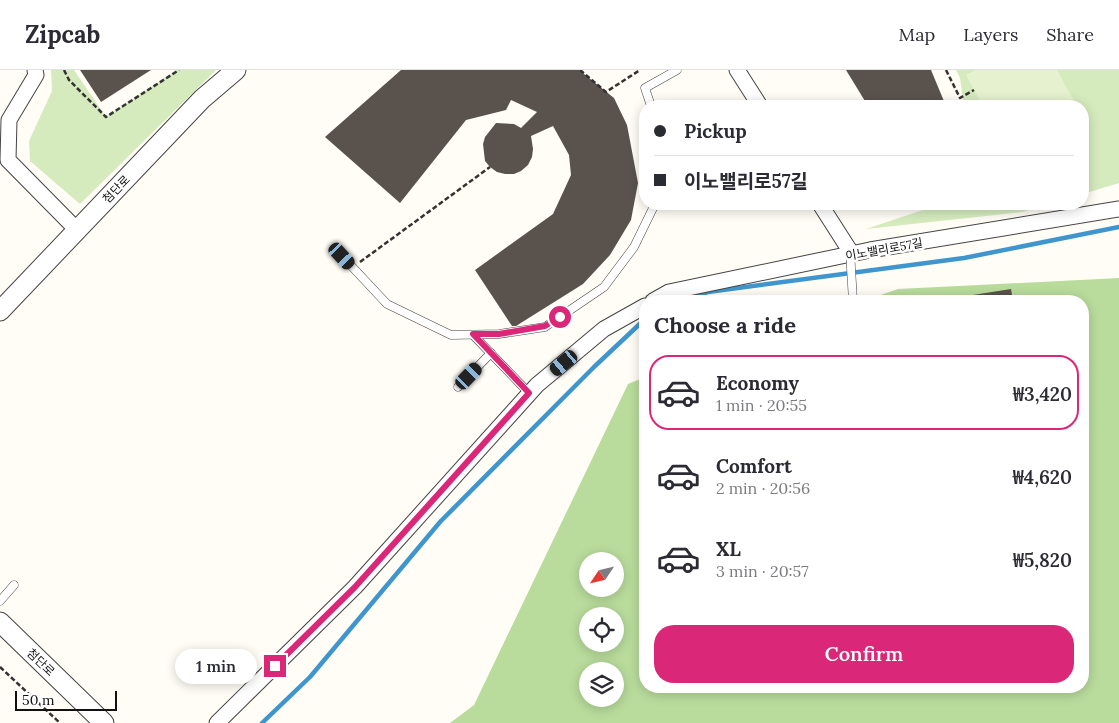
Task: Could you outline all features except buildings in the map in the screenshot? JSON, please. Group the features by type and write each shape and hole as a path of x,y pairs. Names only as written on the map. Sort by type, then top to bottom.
{"street":[{"path":"35,70 36,75 9,120 8,160 77,230"},
{"name":"첨단로","path":"0,311 202,99 236,70"},
{"path":"737,70 756,100"},
{"name":"이노밸리로57길","path":"664,295 669,292 851,253 1119,209"},
{"path":"824,210 851,253"},
{"path":"217,723 355,587 529,393 604,329 639,309"},
{"name":"첨단로","path":"0,622 104,723"}],"lane":[{"path":"648,100 645,88 677,70"},
{"path":"342,256 387,304 451,335 499,334 545,326 604,287 634,247 652,210"},
{"path":"851,253 853,295"},
{"path":"473,334 529,393"},
{"path":"458,388 491,353"},
{"path":"0,601 14,585"}],"path":[{"path":"64,70 69,80 106,117 179,70"},
{"path":"580,70 606,92 640,70"},
{"path":"946,70 960,98 974,90"},
{"path":"353,268 490,167"},
{"path":"0,667 60,723"}],"green space":[{"path":"51,70 74,70 106,117 177,70 216,70 80,204 30,161 29,141 52,91"},
{"path":"956,70 1119,70 1119,183 1089,192 1089,100 963,100 960,78"},
{"path":"975,70 1057,70 1074,100 980,100 966,75"},
{"path":"923,210 1029,210 1022,212 866,229"},
{"path":"1119,278 1119,723 450,723 474,705 628,384 639,379 639,693 1089,693 1089,295 880,295 898,289"}],"waterway":[{"path":"701,295 708,292 964,258 1119,227"},
{"path":"262,723 310,677 440,522 594,367 639,325"}],"route":[{"path":"275,666 355,587 529,393 473,334 499,334 545,326 560,317"}]}
